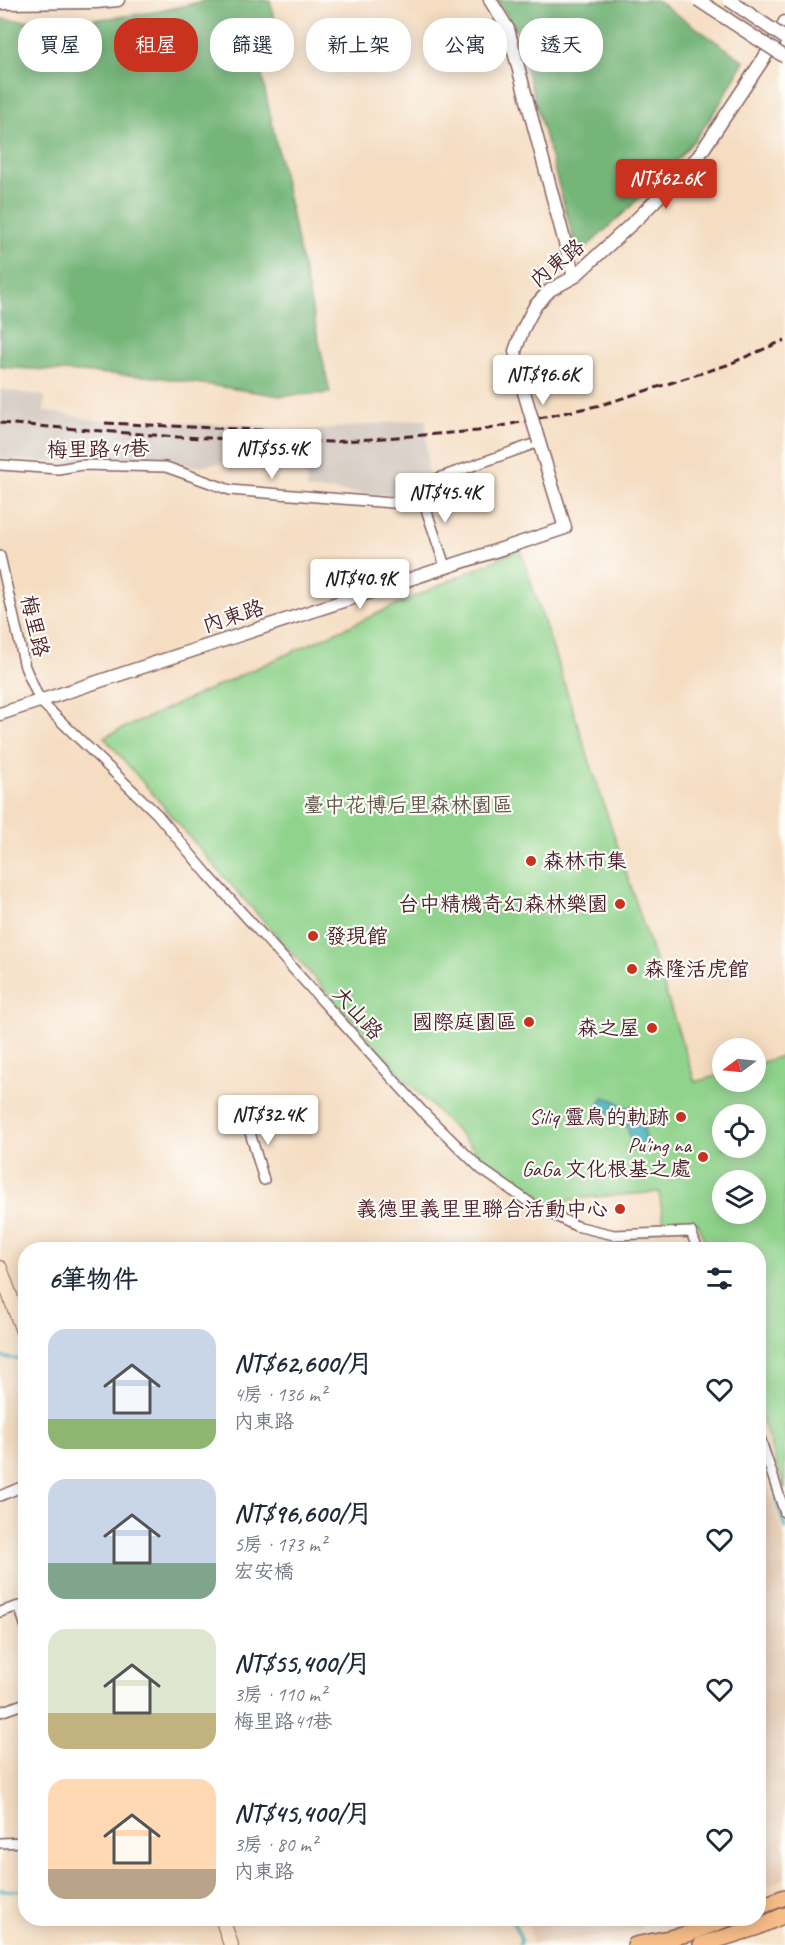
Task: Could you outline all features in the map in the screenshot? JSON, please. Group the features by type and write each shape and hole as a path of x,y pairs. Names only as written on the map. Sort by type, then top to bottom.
{"main road":[{"path":"0,1268 18,1318"},
{"path":"766,1904 785,1897"},
{"path":"766,1923 785,1915"},
{"path":"225,1926 231,1945"},
{"path":"635,1945 689,1939 714,1926"},
{"path":"701,1945 760,1926"}],"street":[{"path":"0,3 118,0"},
{"path":"490,0 508,29 574,277"},
{"path":"698,0 785,57"},
{"path":"729,0 785,38"},
{"name":"內東路","path":"0,714 565,528 520,379 515,351 523,329 535,306 550,290 574,277 637,219 698,157 770,49 785,22"},
{"name":"梅里路41巷","path":"0,465 58,469 82,465 166,467 230,490 392,503 408,494 420,491 436,479 539,442"},
{"path":"420,491 445,566"},
{"name":"梅里路","path":"0,556 25,667 40,701"},
{"name":"大山路","path":"40,701 157,814 209,876 422,1111 481,1169 532,1205 576,1226 614,1234 691,1232 695,1242"},
{"path":"246,1119 264,1180"},
{"path":"766,1456 785,1513"},
{"path":"0,1496 18,1488"},
{"path":"0,1612 18,1606"},
{"path":"0,1712 18,1706"},
{"path":"0,1843 18,1842"}],"shaded area":[{"path":"0,389 45,396 44,411 95,420 237,425 304,431 426,419 428,478 414,483 403,496 307,489 306,471 225,463 191,466 163,461 107,464 0,459"},
{"path":"766,1482 785,1540 785,1879 766,1886"},
{"path":"529,1926 643,1926 641,1930 600,1937 532,1942"}],"green space":[{"path":"207,0 270,0 274,18 210,18 210,72 261,72 330,393 281,396 156,377 0,367 0,19 18,20 18,72 102,72 102,18 131,16"},
{"path":"497,0 656,0 744,61 717,108 687,149 652,186 578,255 527,72 603,72 603,18 519,18 519,43 514,25"},
{"name":"臺中花博后里森林園區","path":"520,549 695,1082 712,1077 712,1092 766,1092 766,1061 785,1055 785,1490 766,1432 766,1242 705,1242 698,1223 664,1224 659,1192 582,1198 550,1205 485,1160 396,1070 218,870 104,737"}],"water":[{"path":"603,1097 614,1100 626,1108 633,1106 644,1127 646,1150 636,1152 630,1146 626,1125 617,1117 597,1108"}],"waterway":[{"path":"0,1357 18,1359"},
{"path":"776,1500 785,1528"},
{"path":"0,1890 18,1891"},
{"path":"515,1926 521,1939 519,1945"}],"railway":[{"path":"0,423 178,437 331,442 478,431 601,405 727,365 785,340"},
{"path":"105,423 279,431"}],"place":[{"name":"森林市集","path":"531,861"},
{"name":"台中精機奇幻森林樂園","path":"620,904"},
{"name":"發現館","path":"313,936"},
{"name":"森隆活虎館","path":"632,969"},
{"name":"國際庭園區","path":"529,1022"},
{"name":"森之屋","path":"652,1028"},
{"name":"Siliq 靈鳥的軌跡","path":"681,1117"},
{"name":"Pu'ing na GaGa 文化根基之處","path":"703,1157"},
{"name":"義德里義里里聯合活動中心","path":"620,1209"}]}
